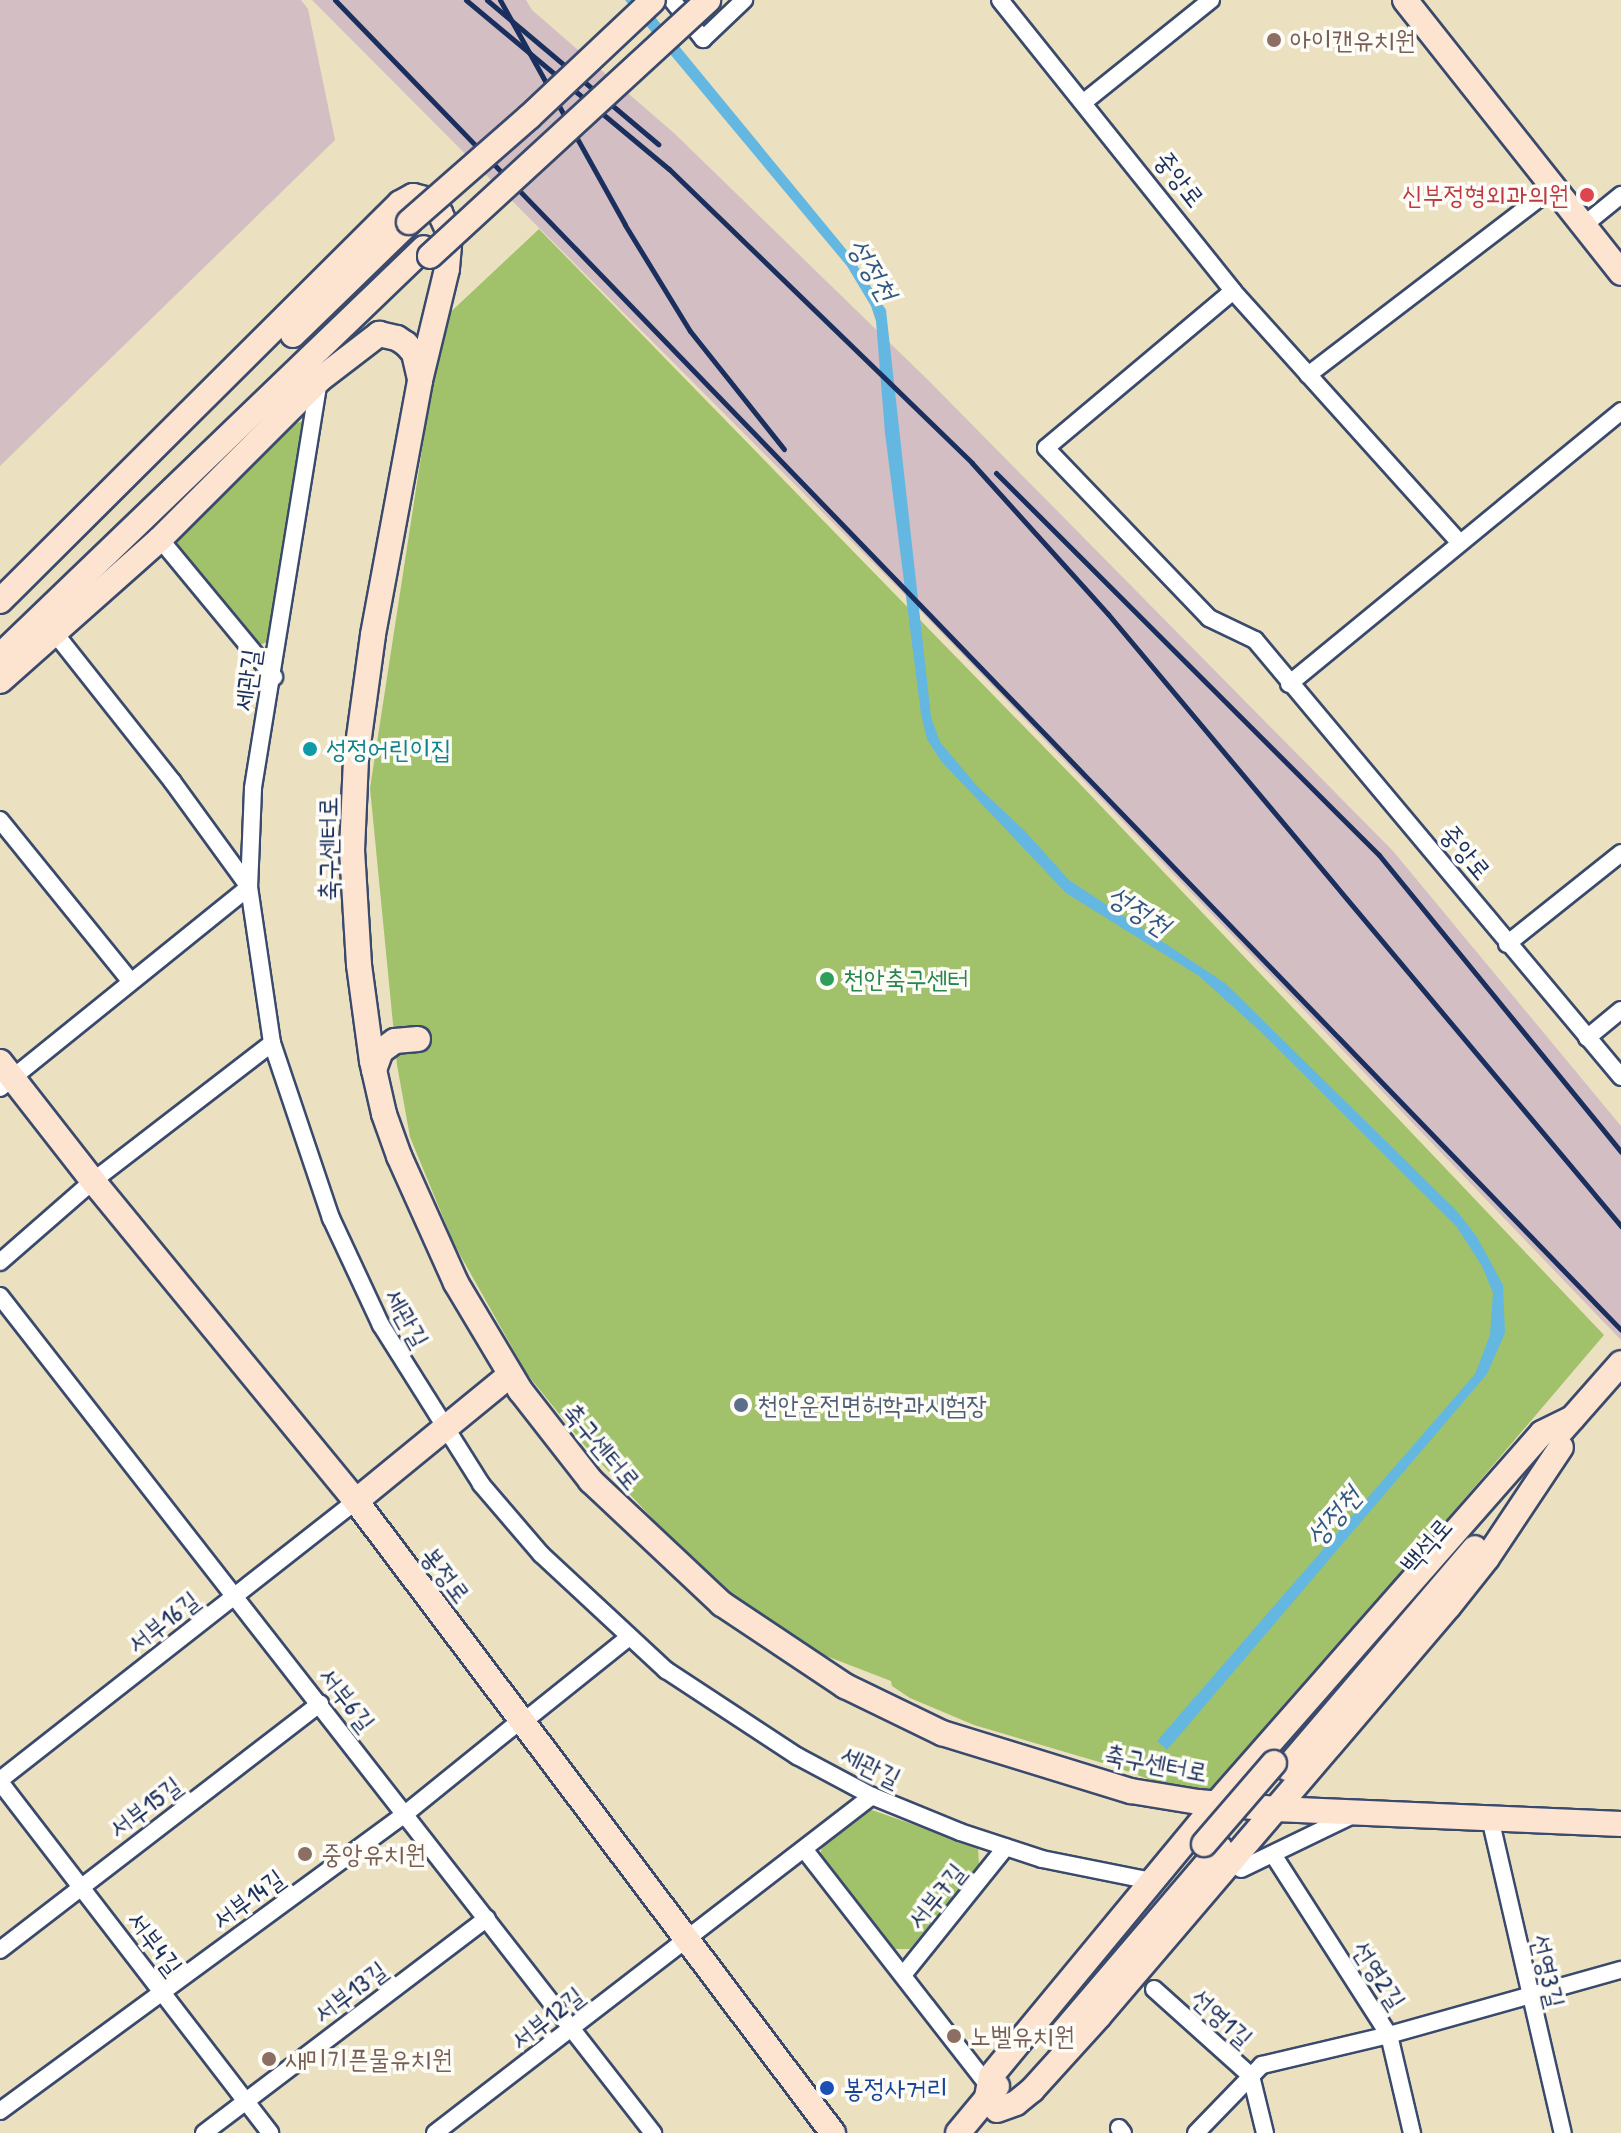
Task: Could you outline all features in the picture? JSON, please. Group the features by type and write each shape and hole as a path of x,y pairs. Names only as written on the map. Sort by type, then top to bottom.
{"main road":[{"path":"409,222 537,87 629,0"},
{"path":"3,612 409,222 529,117 653,0"},
{"path":"0,681 42,629 285,383 685,0"},
{"path":"285,383 514,182 706,0"},
{"path":"1405,0 1621,273"},
{"name":"축구센터로","path":"3,612 400,203 413,196 425,199 440,213 450,234 447,269 420,381 373,635 356,759 352,850 356,922 374,1070 384,1114 456,1283 510,1375 575,1463 622,1512 722,1604 845,1686 930,1728 1131,1791 1217,1803 1276,1809 1621,1824"},
{"path":"0,656 42,629 160,539 319,380 379,334 397,338 414,353 420,381"},
{"path":"374,1070 381,1051 392,1043 418,1039"},
{"name":"봉정로","path":"4,1076 356,1501 833,2133"},
{"name":"백석로","path":"1280,1766 1621,1363"},
{"path":"356,1501 510,1375"},
{"name":"백석로","path":"1280,1766 1621,1380"},
{"path":"978,2133 999,2067 1151,1881 1542,1433 1573,1418"},
{"path":"991,2097 1016,2103 1032,2090 1276,1809 1487,1558 1561,1447"},
{"path":"958,2133 1280,1766"}],"street":[{"path":"672,0 703,39 742,2"},
{"path":"706,0 713,7 742,2"},
{"name":"중앙로","path":"1000,0 1233,291 1460,543"},
{"path":"1084,102 1211,0"},
{"path":"1308,375 1553,188"},
{"path":"1584,225 1621,195"},
{"name":"중앙로","path":"1233,291 1046,448 1209,618 1255,640 1587,1038"},
{"name":"세관길","path":"319,380 280,610 274,677 253,789 249,887 272,1043 331,1218 381,1325 481,1484 541,1554 666,1670 797,1756 872,1796 1006,1847 1151,1881"},
{"path":"1289,684 1621,411"},
{"path":"160,539 274,677"},
{"path":"4,1076 131,982 249,887 172,781 42,629"},
{"path":"0,820 131,982"},
{"path":"1507,944 1621,853"},
{"path":"1621,1010 1587,1038 1621,1077"},
{"path":"0,1262 93,1181 272,1043"},
{"name":"서부6길","path":"0,1296 573,2028 647,2131"},
{"name":"서부16길","path":"0,1781 356,1501"},
{"name":"서부14길","path":"0,2111 405,1814 628,1638"},
{"name":"서부15길","path":"0,1950 320,1704"},
{"name":"서부4길","path":"0,1781 270,2133"},
{"name":"서부12길","path":"435,2133 872,1796"},
{"path":"1241,1869 1274,1856 1359,1812"},
{"name":"선영3길","path":"1490,1818 1528,1993 1563,2133"},
{"name":"서부7길","path":"903,1975 1006,1847"},
{"name":"서부7길","path":"804,1849 903,1975 991,2097"},
{"name":"선영2길","path":"1274,1856 1389,2035 1412,2133"},
{"name":"서부13길","path":"204,2133 487,1918"},
{"path":"1196,2133 1262,2065 1389,2035 1528,1993 1621,1970"},
{"name":"선영1길","path":"1154,1989 1251,2076 1265,2133"}],"shaded area":[{"path":"0,0 301,0 308,9 335,140 0,466"},
{"path":"312,0 526,0 532,10 675,134 929,381 1393,851 1621,1126 1621,1340 912,602"}],"green space":[{"name":"천안축구센터","path":"539,229 1079,783 1604,1335 1207,1801 1116,1767 974,1725 910,1698 892,1686 891,1681 808,1649 714,1585 585,1446 527,1374 454,1244 410,1137 397,1065 370,788 442,320"},
{"path":"302,421 307,428 271,641 259,645 173,541 177,533 295,424"},
{"path":"866,1808 978,1847 979,1864 910,1949 891,1949 820,1855 823,1844"}],"water":[{"path":"625,0 641,0 849,253 886,310 931,717 940,742 977,786 1025,831 1069,880 1225,983 1457,1211 1477,1237 1503,1285 1505,1333 1487,1374 1167,1750 1157,1741 1475,1374 1490,1335 1493,1293 1482,1266 1456,1226 1261,1032 1199,976 1066,893 941,761 927,739 921,714 885,433 876,321 871,306 847,266"}],"railway":[{"path":"335,0 1621,1330"},
{"path":"466,0 669,169 972,463 1108,614 1621,1226"},
{"path":"487,0 658,144"},
{"path":"500,0 625,225 690,331 784,449"},
{"path":"996,473 1379,855 1621,1152"}],"place":[{"name":"아이캔유치원","path":"1274,40"},
{"name":"신부정형외과의원","path":"1587,195"},
{"name":"성정어린이집","path":"310,749"},
{"name":"천안축구센터","path":"827,979"},
{"name":"천안운전면허학과시험장","path":"741,1405"},
{"name":"중앙유치원","path":"305,1854"},
{"name":"노벨유치원","path":"954,2036"},
{"name":"새미기픈물유치원","path":"269,2059"},
{"name":"봉정사거리","path":"827,2088"}],"water label":[{"name":"성정천","path":"873,269"},
{"name":"성정천","path":"1139,910"},
{"name":"성정천","path":"1333,1516"}]}
